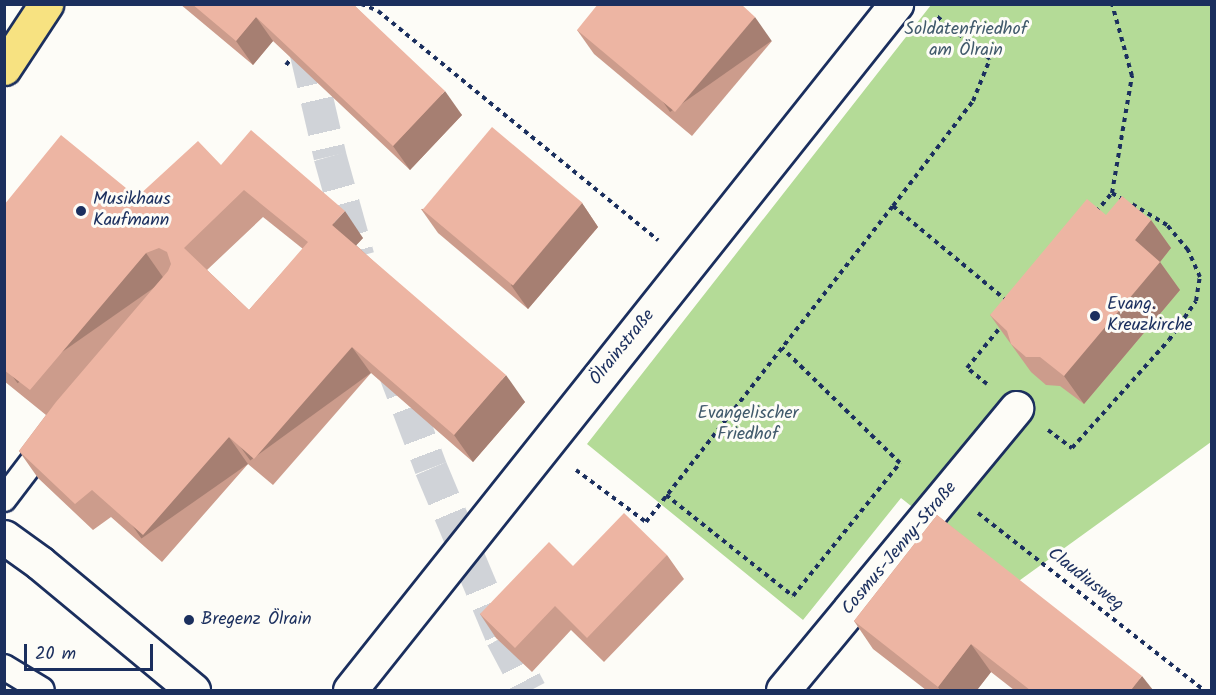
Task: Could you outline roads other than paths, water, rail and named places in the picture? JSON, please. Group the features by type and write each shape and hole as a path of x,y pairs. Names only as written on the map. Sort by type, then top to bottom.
{"main road":[{"path":"4,68 46,4"}],"street":[{"name":"Ölrainstraße","path":"351,690 896,4"},
{"name":"Cosmus-Jenny-Straße","path":"783,690 1016,408"},
{"path":"4,537 40,563 193,690"}],"lane":[{"path":"4,499 64,420"},
{"path":"4,667 42,690"}],"tunnel":[{"path":"295,4 330,156 358,256"},
{"path":"391,362 431,468 502,637 530,690"}],"place":[{"name":"Musikhaus Kaufmann","path":"81,211"},
{"name":"Evang. Kreuzkirche","path":"1095,316"},
{"name":"Bregenz Ölrain","path":"189,620"}],"park label":[{"name":"Soldatenfriedhof am Ölrain","path":"966,42"},
{"name":"Evangelischer Friedhof","path":"748,425"}]}
